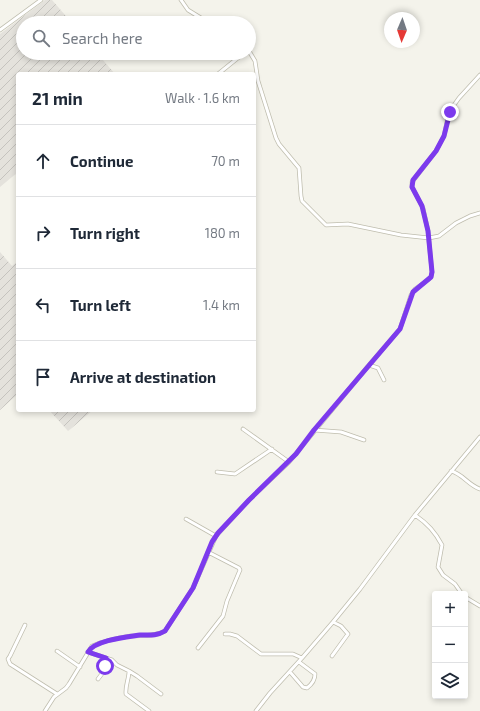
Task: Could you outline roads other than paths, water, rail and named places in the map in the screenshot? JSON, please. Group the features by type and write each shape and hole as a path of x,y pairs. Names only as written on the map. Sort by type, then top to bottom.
{"street":[{"path":"19,16 41,0"},
{"path":"181,0 186,7 198,16"},
{"path":"0,30 16,18"},
{"path":"220,72 235,60"},
{"path":"254,60 258,81 277,141 299,168 302,199 324,224 348,224 401,235 429,238 439,236 456,223 480,213"},
{"path":"45,711 57,694 66,688 80,668 92,646 130,636 158,634 165,631 193,588 216,536 249,500 289,462 314,430 402,327 413,292 431,277 432,272 429,238 423,208 412,187 412,182 434,156 446,132 450,112 480,75"},
{"path":"369,365 376,366 382,374 384,380"},
{"path":"243,429 289,462"},
{"path":"314,430 341,432 364,440"},
{"path":"256,711 360,589 415,515 480,437"},
{"path":"217,472 232,475 235,474 272,449"},
{"path":"451,472 462,476 471,485 480,489"},
{"path":"415,515 425,522 436,534 442,545 438,567 443,575 455,584 460,591"},
{"path":"186,519 216,536"},
{"path":"200,646 223,616 227,601 240,570 239,568 208,552"},
{"path":"468,599 480,606"},
{"path":"332,656 348,634 342,626 333,622"},
{"path":"25,625 8,659 10,664 57,694"},
{"path":"225,634 233,634 237,636 261,654 293,654 302,658"},
{"path":"57,651 80,668"},
{"path":"88,652 112,660 117,665 137,676 161,694"},
{"path":"98,679 102,674 106,658"},
{"path":"290,672 303,687 307,688 309,686 314,680 315,674 299,662"},
{"path":"128,671 129,676 126,686 126,694 149,711"}]}
